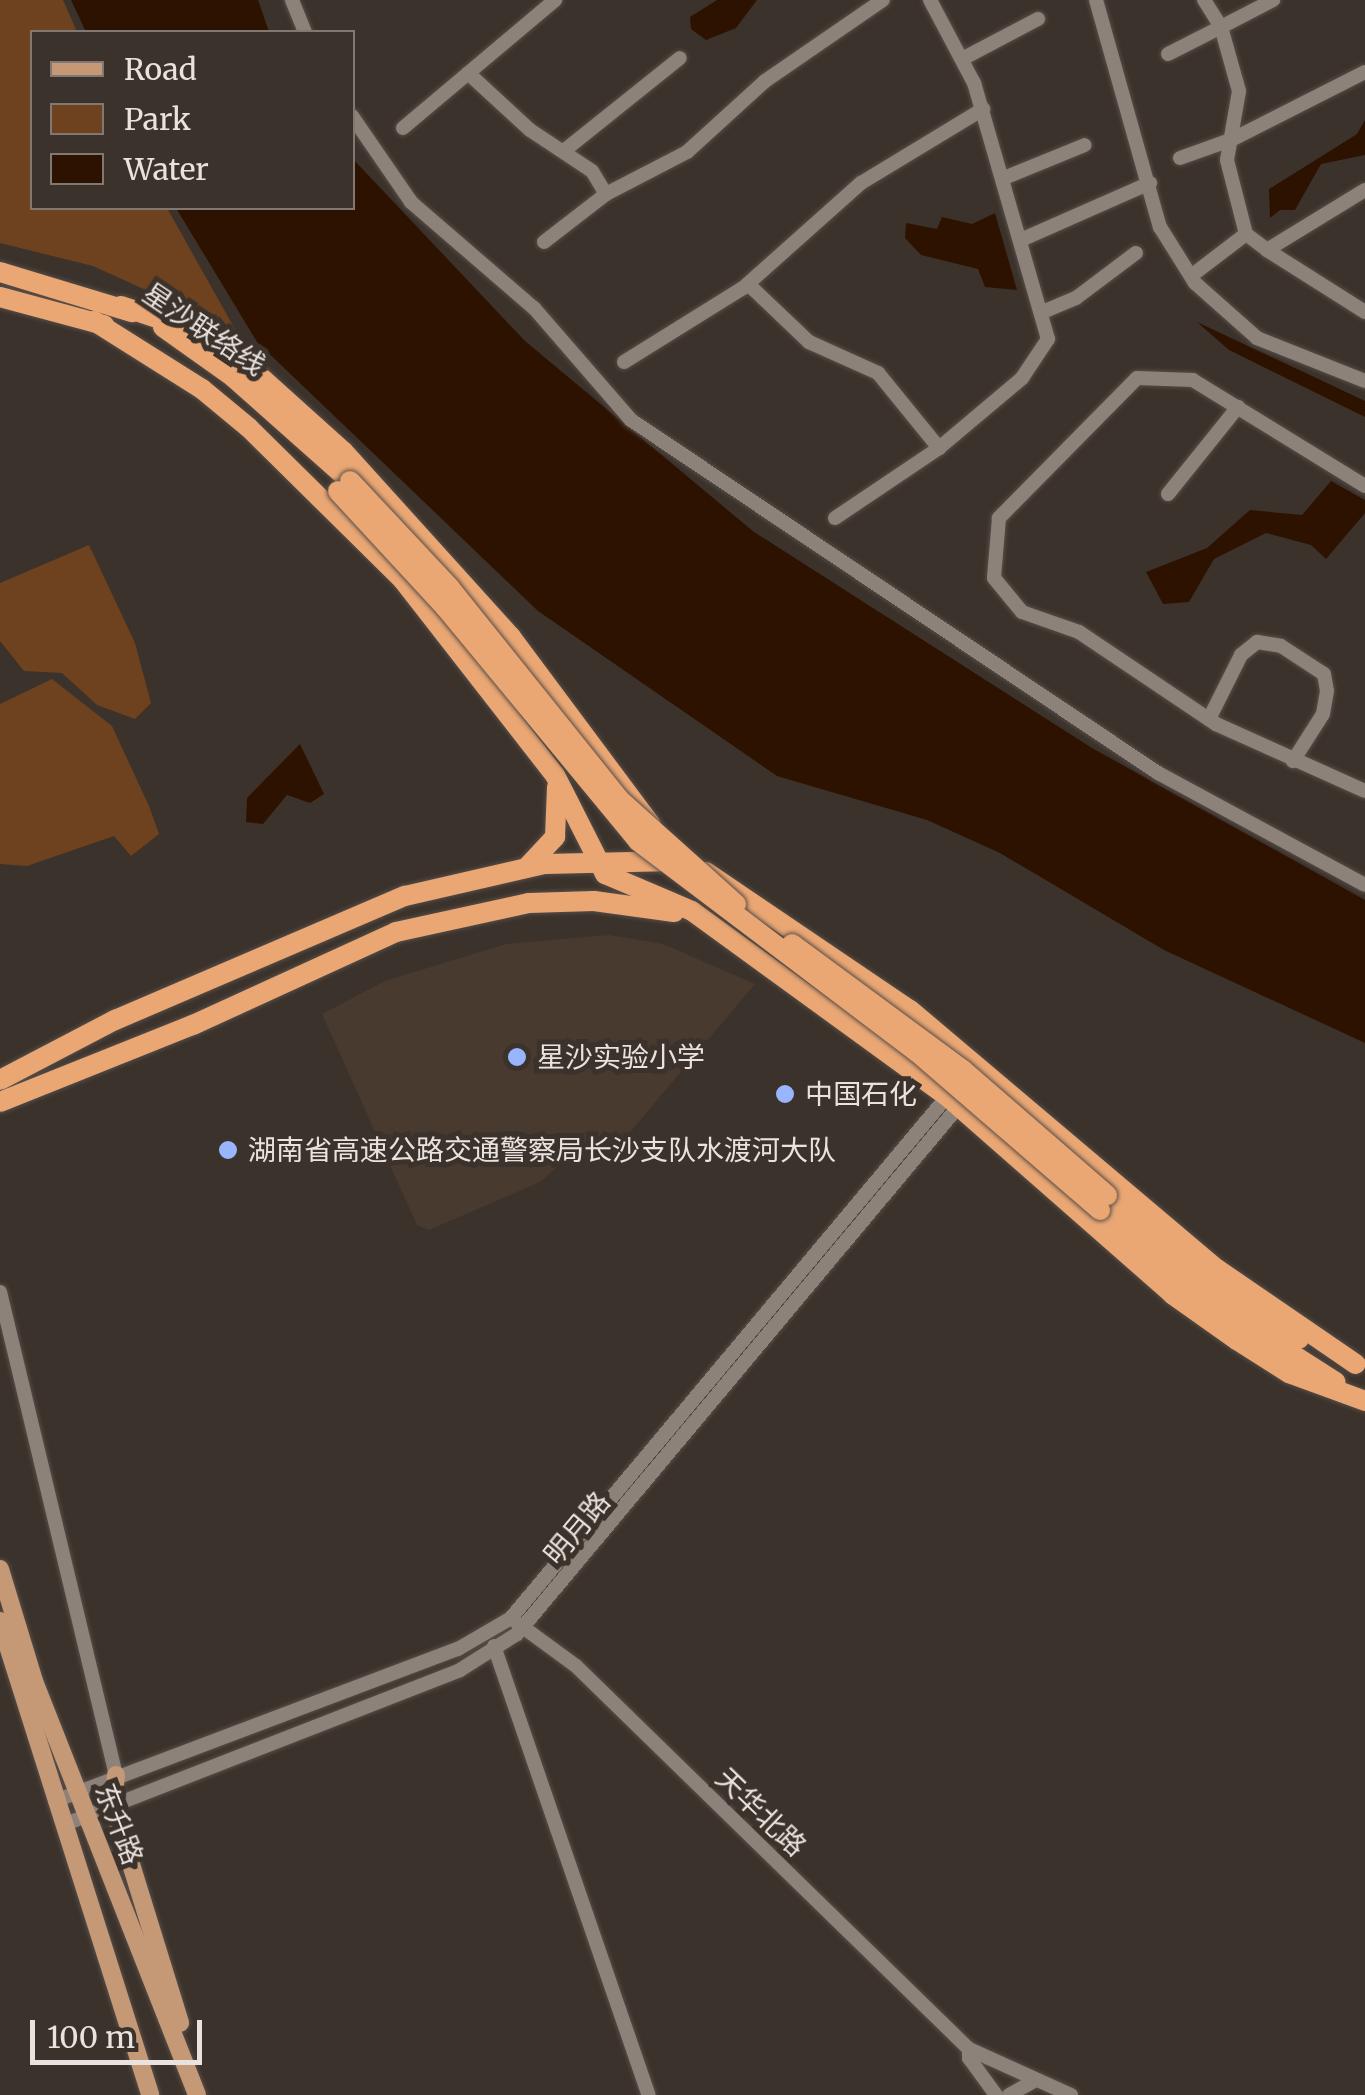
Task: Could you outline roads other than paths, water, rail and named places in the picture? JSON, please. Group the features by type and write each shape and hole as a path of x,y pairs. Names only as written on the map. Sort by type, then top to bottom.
{"highway":[{"name":"星沙联络线","path":"0,272 122,306 234,377 344,486"},
{"path":"0,298 94,321 223,389 344,486 638,841 1264,1322 1361,1365"},
{"path":"122,306 193,330 246,364 388,495 511,638 634,798 673,861"},
{"path":"94,321 202,389 298,472 403,580 556,775 606,874 692,911 953,1102 1172,1294 1288,1373 1365,1400"},
{"path":"527,867 554,837 556,775"},
{"path":"0,1080 181,991 395,900 527,867 598,861 673,861 742,892 826,947 981,1065 1218,1269 1361,1365"},
{"path":"0,1102 194,1025 396,932 465,912 594,902 672,911 724,936"},
{"path":"0,1066 43,1058"},
{"path":"0,1110 33,1091"},
{"path":"1104,1202 1204,1298 1365,1400"}],"main road":[{"name":"东升路","path":"0,1569 86,1815 200,2095"},
{"name":"东升路","path":"0,1621 150,2095"},
{"name":"东升路","path":"116,1775 114,1806 200,2095"}],"street":[{"path":"292,0 303,30"},
{"path":"403,128 555,0"},
{"path":"544,242 606,194 686,152 765,81 883,0"},
{"path":"835,518 939,448 1022,378 1048,339 1045,311 983,108 930,0"},
{"path":"1096,0 1160,227 1191,276 1257,338 1365,382"},
{"path":"1204,0 1221,27 1239,91 1231,189 1246,234 1365,312"},
{"path":"1168,54 1273,0"},
{"path":"962,59 1038,20"},
{"path":"565,150 680,58"},
{"path":"1180,158 1233,139 1365,72"},
{"path":"468,74 530,130 565,150 592,172 606,194"},
{"path":"624,362 748,284 861,183 983,108"},
{"path":"355,120 411,202 534,308 630,420 1158,773 1365,886"},
{"path":"1004,178 1085,145"},
{"path":"1023,239 1150,183"},
{"path":"1267,250 1365,190"},
{"path":"1191,276 1246,234"},
{"path":"1045,311 1076,298 1136,253"},
{"path":"748,284 809,342 878,373 939,448"},
{"path":"1364,483 1193,380 1137,378 1000,518 994,578 1022,612 1080,632 1209,719 1365,791"},
{"path":"1168,494 1238,407"},
{"path":"1209,719 1241,655 1257,642 1281,646 1324,674 1327,690 1323,714 1293,761"},
{"name":"明月路","path":"63,1825 460,1670 494,1650 981,1065"},
{"path":"0,1292 116,1775"},
{"name":"明月路","path":"54,1801 517,1623"},
{"name":"天华北路","path":"517,1623 576,1666 970,2049"},
{"path":"495,1630 494,1650 650,2095"},
{"path":"996,2095 969,2058 970,2049 1043,2087 1071,2095"},
{"path":"1009,2095 1043,2087"}],"water":[{"path":"71,0 258,0 268,30 85,30"},
{"path":"717,0 757,0 736,28 706,40 691,29 690,17"},
{"path":"1365,120 1365,155 1321,164 1295,210 1280,210 1270,218 1269,189 1357,134"},
{"path":"355,161 525,341 754,532 1092,748 1365,900 1365,1043 1164,950 1000,853 927,820 777,776 538,611 257,342 177,210 355,210"},
{"path":"995,213 1017,290 985,287 978,269 921,255 905,238 906,223 937,229 942,217 972,224"},
{"path":"1197,322 1365,401 1365,417 1229,350"},
{"path":"1331,481 1365,500 1365,513 1326,559 1311,545 1266,533 1214,559 1189,602 1163,604 1146,572 1207,548 1250,510 1302,515"},
{"path":"300,744 324,794 310,803 287,795 263,824 246,822 247,798"}],"place":[{"name":"星沙实验小学","path":"517,1057"},
{"name":"中国石化","path":"785,1094"},
{"name":"湖南省高速公路交通警察局长沙支队水渡河大队","path":"228,1150"}]}
